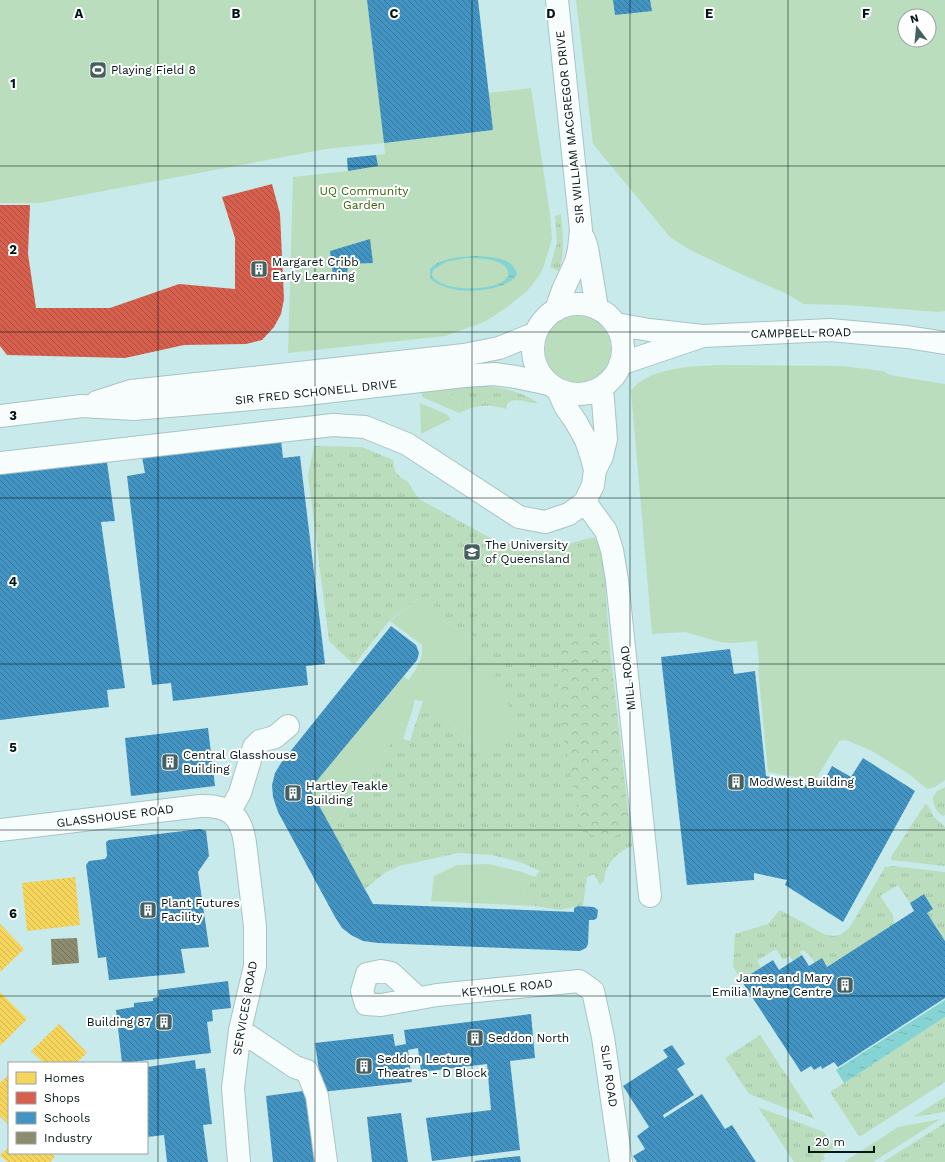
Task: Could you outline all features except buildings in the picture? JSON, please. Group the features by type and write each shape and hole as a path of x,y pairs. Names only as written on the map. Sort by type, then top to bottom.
{"street":[{"name":"SIR WILLIAM MACGREGOR DRIVE","path":"556,310 580,250 581,230 557,0"},
{"name":"SIR WILLIAM MACGREGOR DRIVE","path":"581,230 587,248 597,308"},
{"name":"SIR FRED SCHONELL DRIVE","path":"82,406 134,409 298,395 464,376 494,374 516,377 554,387 573,394 588,393 602,387 613,377 620,364 623,351 622,337 616,324 597,308 583,304 569,305 556,310 544,319 536,333 533,347 535,362 542,376 554,387"},
{"name":"CAMPBELL ROAD","path":"616,324 649,330 703,336 830,330 907,337 945,343"},
{"name":"SIR FRED SCHONELL DRIVE","path":"0,416 82,406 131,391 483,352 499,348 536,333"},
{"name":"CAMPBELL ROAD","path":"620,364 703,336"},
{"path":"10,465 212,444 333,425 365,427 407,444 519,517 545,522 569,514 585,502 593,485 594,470 586,440 554,387"},
{"path":"594,470 602,456 606,439 602,387"},
{"name":"MILL ROAD","path":"585,502 606,531 612,550 617,580 650,896"},
{"path":"230,811 240,794 254,747 260,740 275,737 288,726"},
{"name":"GLASSHOUSE ROAD","path":"0,830 200,806 212,806 230,811"},
{"name":"SERVICES ROAD","path":"230,811 236,817 244,832 255,926 255,966 240,1030 233,1088 239,1162"},
{"name":"KEYHOLE ROAD","path":"418,998 579,981 592,991"},
{"name":"SLIP ROAD","path":"592,991 603,1037 621,1162"},
{"path":"240,1030 295,1067 307,1071 317,1096 326,1162"}],"green space":[{"path":"0,0 367,0 384,143 326,149 40,203 0,203"},
{"path":"576,0 945,0 945,311 939,312 846,305 804,304 785,293 690,250 670,237 593,144"},
{"name":"UQ Community Garden","path":"531,88 550,214 552,239 544,266 539,276 527,291 506,308 486,321 445,336 288,353 293,177 348,171 347,158 385,154 384,143 493,130 488,93"},
{"path":"561,214 563,250 559,271 550,267 557,243 555,216"},
{"path":"578,316 591,319 601,326 608,336 611,349 608,362 601,372 591,379 578,382 565,379 555,372 548,362 545,349 548,336 555,326 565,319"},
{"path":"696,366 842,366 883,371 890,375 945,384 945,780 935,787 927,789 909,774 872,751 846,740 839,741 815,781 768,772 758,670 757,641 732,643 720,642 685,632 652,634 631,391 638,383 647,377 659,373"},
{"path":"480,385 518,392 538,403 514,400 506,405 507,409 486,406 466,410 466,407 451,395 444,386"},
{"path":"444,386 451,395 466,407 466,410 459,413 422,397 422,388"},
{"path":"420,403 446,414 451,419 421,434"},
{"path":"314,446 362,447 393,460 395,471 401,478 407,481 419,499 498,542 544,550 594,537 603,550 609,640 581,637 606,840 630,828 632,846 612,860 607,869 603,882 600,885 594,874 587,877 583,905 560,910 535,906 523,890 540,871 520,862 492,855 458,853 399,866 386,872 365,889 332,830 392,741 401,738 410,741 423,701 484,751 477,638 442,621 420,598 389,621 354,665 329,641 308,475"},
{"path":"420,598 433,603 442,621 477,638 515,719 510,737 492,750 484,751 423,701 414,700 414,705 403,739 401,738 392,741 332,830 310,789 404,676 409,680 417,668 422,655 422,645 390,621"},
{"path":"581,637 609,640 630,828 606,840 582,831 558,708 558,653"},
{"path":"945,787 945,815 943,816 938,813 935,808 933,797 937,791"},
{"path":"925,804 928,805 934,817 945,827 945,866 891,860 891,857"},
{"path":"489,864 522,872 535,877 523,890 535,906 431,901 434,876 457,865"},
{"path":"893,866 945,872 945,941 927,913 933,909 924,894 910,903 898,885 880,896 893,915 894,924 827,967 822,958 815,963 804,950 800,952 802,955 793,961 790,956 783,960 776,949 757,961 761,967 741,980 733,966 735,934 768,924 780,910 824,934 833,936 840,935 849,928 853,922 885,867"},
{"path":"945,1017 945,1082 861,1136 858,1135 830,1092"},
{"path":"760,1035 815,1119 749,1094 725,1058"},
{"path":"945,1097 945,1112 913,1117"},
{"path":"758,1107 824,1132 834,1148 823,1155 825,1159 820,1162 794,1162"},
{"path":"941,1119 873,1162 844,1162 898,1127"},
{"path":"945,1123 945,1162 883,1162"}],"water":[{"path":"467,256 499,258 511,264 517,275 510,282 487,289 474,291 448,288 438,284 430,278 430,269 439,262","holes":["466,258 496,261 506,267 508,276 502,282 495,285 476,288 446,285 432,276 433,270 446,262"]},
{"path":"945,1000 945,1017 844,1083 836,1070"}],"place":[{"name":"Playing Field 8","path":"98,70"},
{"name":"Margaret Cribb Early Learning","path":"259,269"},
{"name":"The University of Queensland","path":"472,552"},
{"name":"Central Glasshouse Building","path":"170,762"},
{"name":"ModWest Building","path":"736,782"},
{"name":"Hartley Teakle Building","path":"293,793"},
{"name":"Plant Futures Facility","path":"148,910"},
{"name":"James and Mary Emilia Mayne Centre","path":"845,985"},
{"name":"Building 87","path":"164,1022"},
{"name":"Seddon North","path":"475,1038"},
{"name":"Seddon Lecture Theatres - D Block","path":"364,1066"}]}
